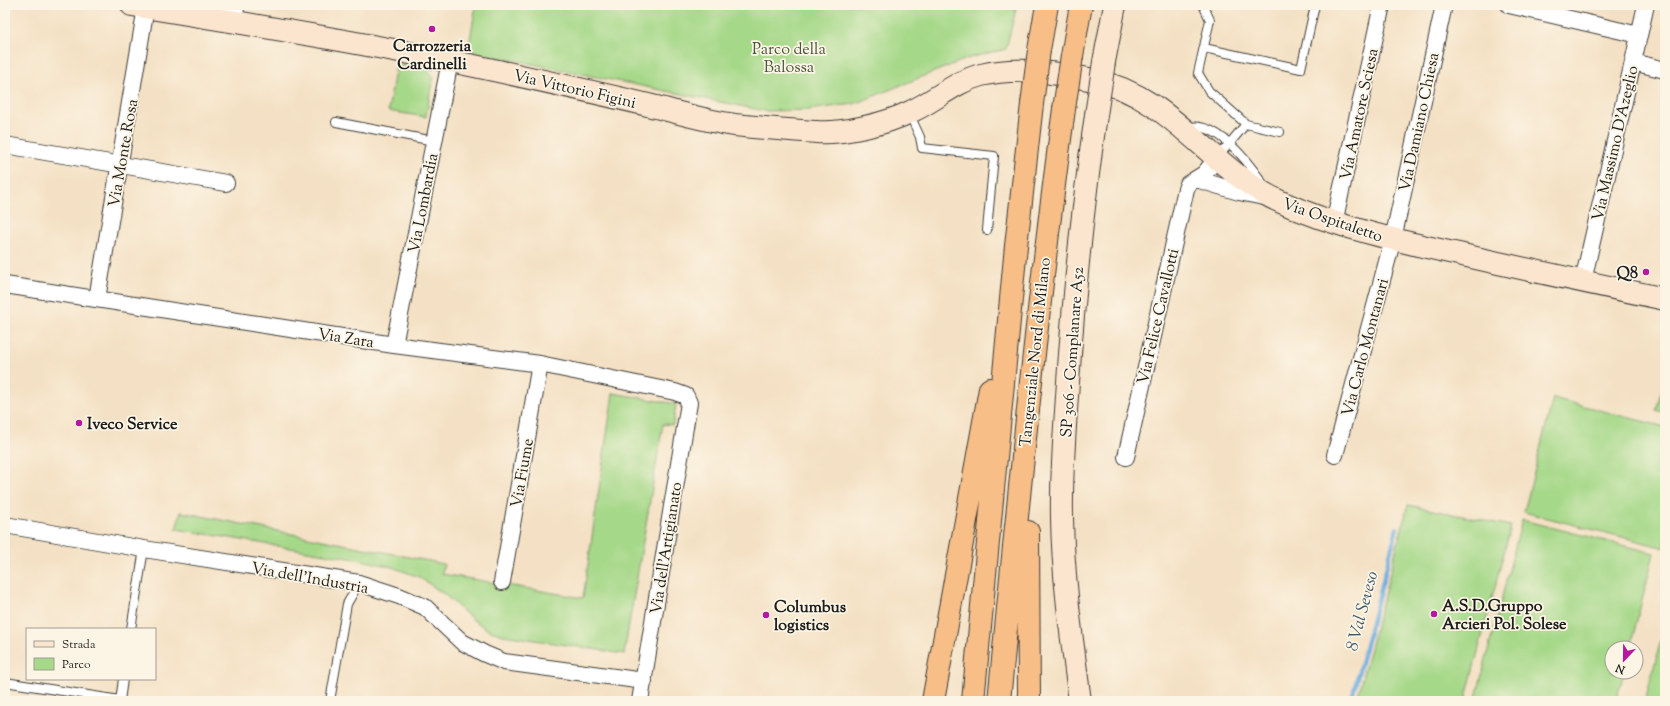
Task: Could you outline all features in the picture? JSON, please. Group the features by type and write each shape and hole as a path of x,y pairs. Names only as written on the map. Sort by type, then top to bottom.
{"highway":[{"name":"Tangenziale Nord di Milano","path":"973,701 1016,246 1032,104 1047,5"},
{"name":"Tangenziale Nord di Milano","path":"999,701 1027,413 1045,252 1064,109 1081,5"},
{"path":"933,701 1016,246"},
{"path":"1027,413 1029,701"}],"street":[{"name":"SP 306 - Complanare A52","path":"1080,701 1064,566 1062,480 1073,308 1089,163 1104,62 1116,5"},
{"name":"Via Amatore Sciesa","path":"1332,222 1336,214 1382,5"},
{"name":"Via Damiano Chiesa","path":"1393,239 1444,5"},
{"path":"1509,5 1639,35"},
{"name":"Via Massimo D'Azeglio","path":"1583,281 1646,5"},
{"name":"Via Vittorio Figini","path":"139,6 201,16 231,10 450,61 597,92 732,125 821,132 859,129 909,113 954,85 984,74 1009,71"},
{"name":"Via Monte Rosa","path":"97,299 120,166 139,6"},
{"name":"Via Lombardia","path":"394,345 450,61"},
{"path":"1633,62 1665,70"},
{"name":"Via Ospitaletto","path":"1009,71 1053,73 1118,86 1147,100 1183,129 1223,151 1244,180 1274,198 1332,222 1393,239 1665,299"},
{"path":"5,146 226,184"},
{"name":"Via Felice Cavallotti","path":"1126,456 1186,189 1188,184 1204,174 1223,151"},
{"path":"1196,179 1239,192 1274,198"},
{"name":"Via Carlo Montanari","path":"1335,455 1393,239"},
{"name":"Via Zara","path":"5,285 394,345 540,364 675,392 686,396"},
{"name":"Via Fiume","path":"502,582 540,364"},
{"name":"Via dell'Artigianato","path":"640,701 689,403 686,396"},
{"name":"Via dell'Industria","path":"5,525 144,549 360,583 399,596 425,607 462,642 504,662 644,681"}],"lane":[{"path":"1203,5 1210,20 1198,73 1209,91 1246,124 1280,132"},
{"path":"1204,48 1301,69 1315,5"},
{"path":"909,113 920,137 922,148 994,156 987,230"},
{"path":"336,122 434,140"},
{"path":"1223,151 1246,124"},
{"path":"131,628 144,549"},
{"path":"330,701 347,604 360,583"},
{"path":"5,682 120,700 123,680"}],"green space":[{"name":"Parco della Balossa","path":"476,5 1017,5 1006,49 969,58 854,104 807,110 765,111 468,51"},
{"path":"396,65 427,69 433,77 426,117 388,111"},
{"path":"1665,378 1665,413 1656,410"},
{"path":"613,393 676,404 673,425 663,424 624,654 503,635 488,630 472,619 444,594 419,577 392,567 361,560 176,529 181,512 444,564 442,574 583,598"},
{"path":"1553,398 1665,427 1665,548 1524,512"},
{"name":"A.S.D.Gruppo Arcieri Pol. Solese","path":"1408,505 1511,526 1465,701 1356,701"},
{"path":"1522,520 1654,553 1632,640 1604,640 1604,680 1622,680 1616,701 1475,701"},
{"path":"1665,624 1665,701 1645,701"}],"waterway":[{"name":"8 Val Seveso","path":"1351,701 1397,528"}],"place":[{"name":"Carrozzeria Cardinelli","path":"432,29"},
{"name":"Q8","path":"1646,272"},
{"name":"Iveco Service","path":"79,423"},
{"name":"A.S.D.Gruppo Arcieri Pol. Solese","path":"1434,614"},
{"name":"Columbus logistics","path":"766,615"}]}
